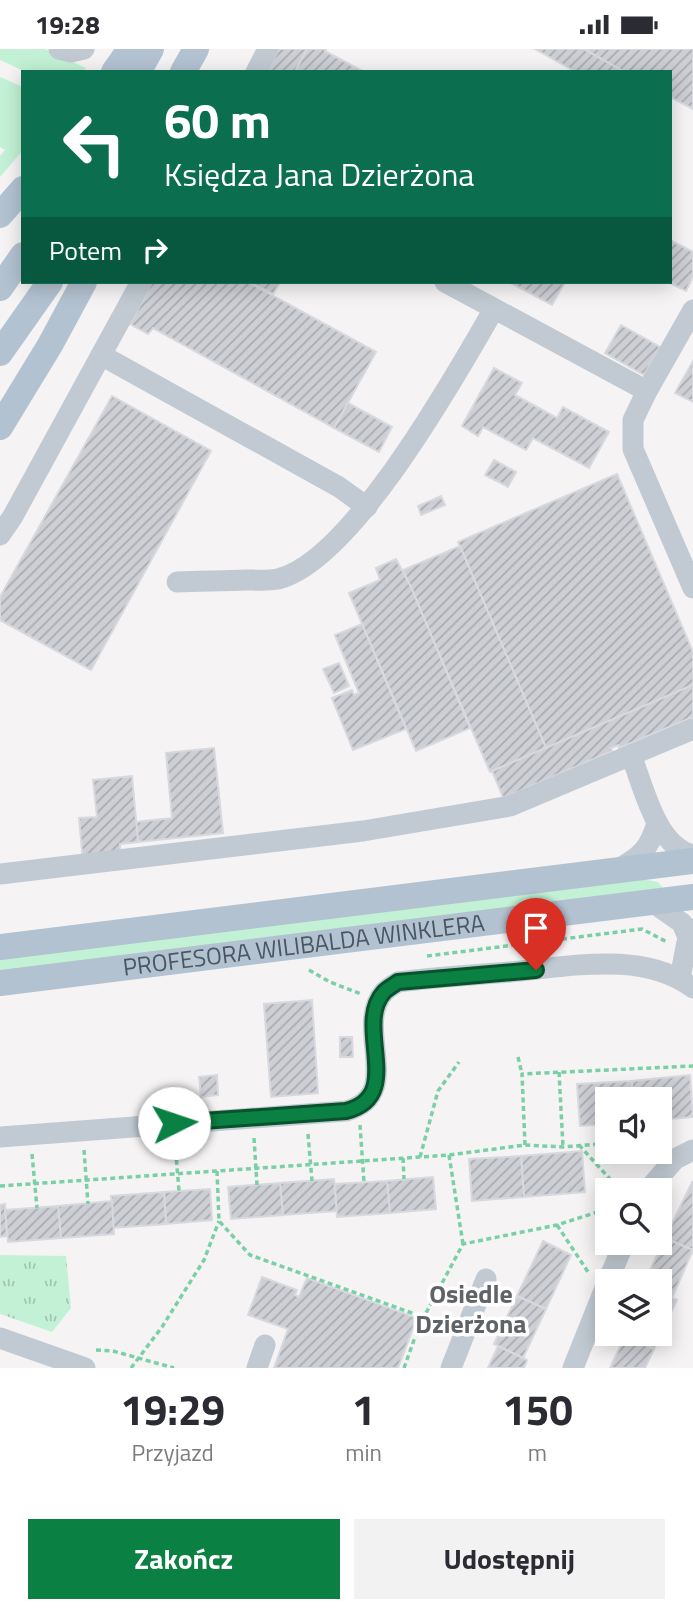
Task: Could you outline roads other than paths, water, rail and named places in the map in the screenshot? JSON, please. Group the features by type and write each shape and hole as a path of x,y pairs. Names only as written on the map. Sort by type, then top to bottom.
{"main road":[{"path":"115,70 130,49"},
{"path":"139,70 151,49"},
{"path":"184,70 198,49"},
{"path":"189,70 198,49"},
{"path":"0,215 21,191"},
{"path":"0,288 21,258"},
{"path":"0,353 49,284"},
{"path":"0,428 83,284"},
{"name":"PROFESORA WILIBALDA WINKLERA","path":"0,947 693,862"},
{"name":"PROFESORA WILIBALDA WINKLERA","path":"0,983 693,897"}],"street":[{"path":"59,49 71,52 84,49"},
{"path":"257,70 268,49"},
{"path":"0,535 13,516 140,284"},
{"path":"449,284 647,391"},
{"path":"177,582 277,580 299,571 318,556 367,507 444,396 494,309"},
{"path":"693,310 633,420 633,449 693,588"},
{"path":"101,355 340,487 367,507"},
{"path":"0,874 363,831 510,806 693,729"},
{"path":"631,755 657,823 667,840 682,852 693,855"},
{"path":"615,871 639,857 652,842 657,823"},
{"path":"0,1137 358,1108 368,1101 376,1088 376,1008 384,993 398,982 584,965 653,969 686,983 691,933 682,923 652,902"},
{"path":"657,1178 676,1152"},
{"path":"451,1368 486,1279"},
{"path":"573,1368 595,1313"},
{"path":"0,1338 87,1359"},
{"path":"257,1368 265,1345"}],"district":[{"name":"Osiedle Dzierżona","path":"471,1308"}]}
